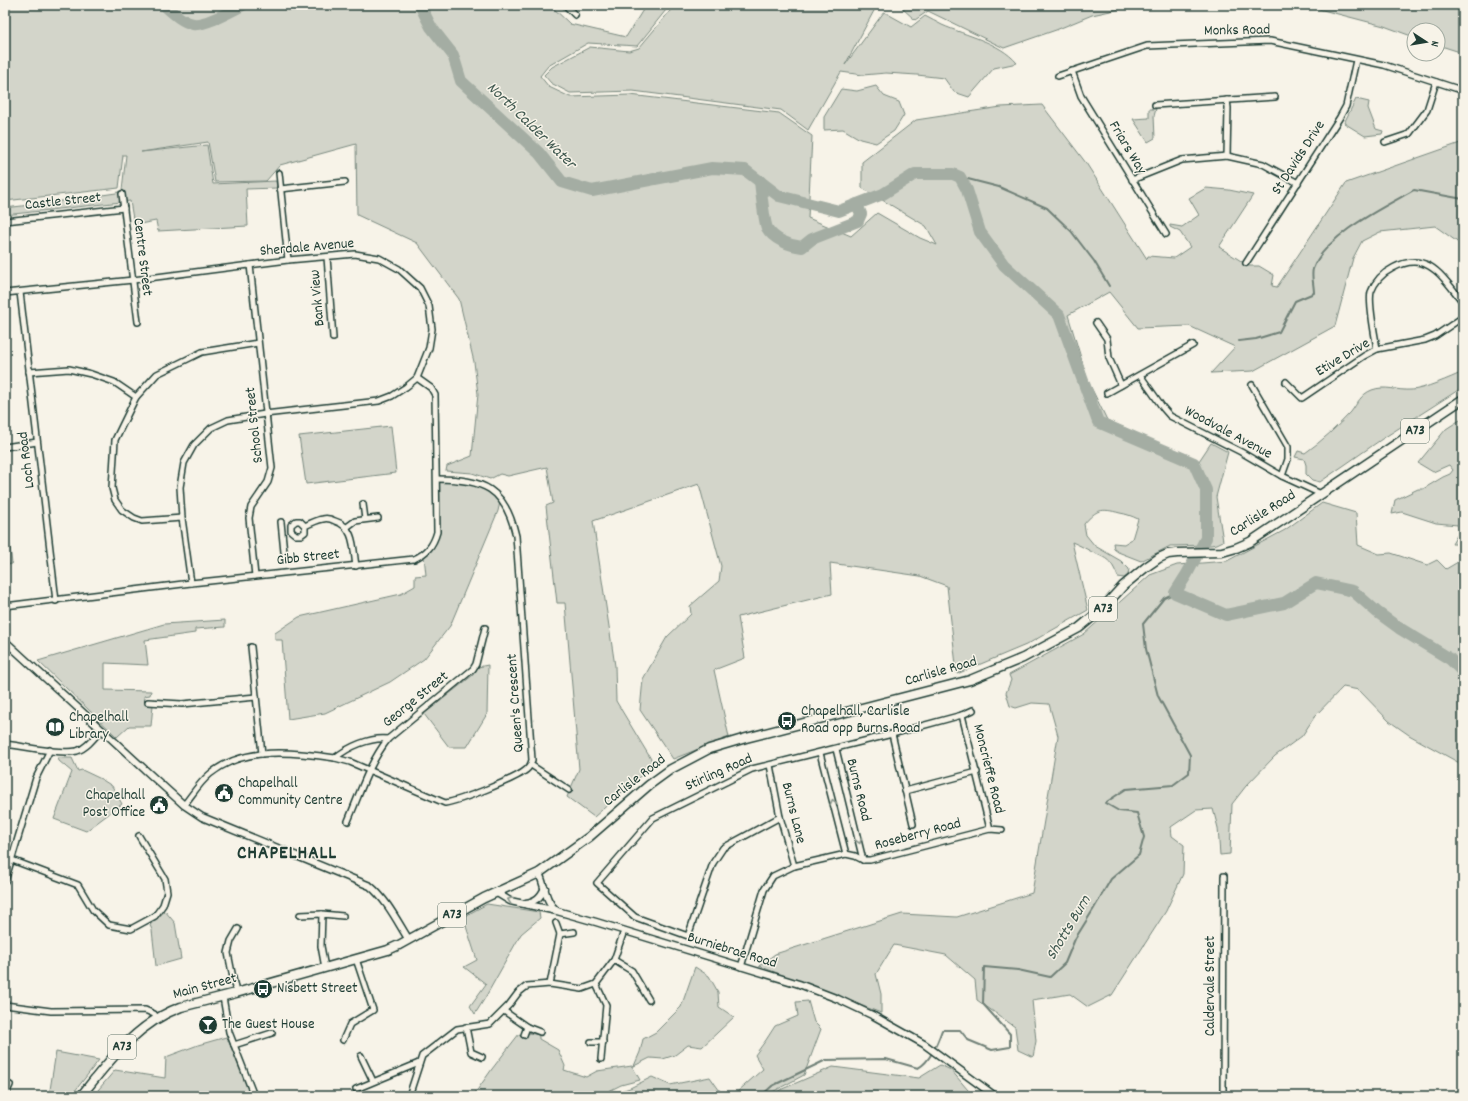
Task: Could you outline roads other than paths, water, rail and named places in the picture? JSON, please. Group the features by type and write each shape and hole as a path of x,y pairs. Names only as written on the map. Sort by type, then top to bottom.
{"main road":[{"name":"Carlisle Road","path":"408,940 484,898 539,874 589,837 649,785 671,769 689,759 709,749 746,738 970,680 1023,658 1079,628 1102,609 1124,586 1158,558 1168,554 1177,553 1222,552 1250,542 1463,399"},
{"name":"Main Street","path":"157,1018 181,1007 223,997 388,950 408,940"},
{"name":"A73","path":"81,1096 125,1044 157,1018"}],"street":[{"path":"565,5 575,15"},
{"name":"Monks Road","path":"1058,76 1147,46 1270,41 1384,65 1458,89 1463,88"},
{"name":"St Davids Drive","path":"1246,262 1298,184 1346,106 1356,60"},
{"name":"Friars Way","path":"1072,71 1081,96 1166,234"},
{"path":"1385,142 1409,134 1427,110 1436,82"},
{"path":"1155,105 1275,97"},
{"path":"1227,100 1227,156"},
{"path":"1132,180 1182,160 1227,156 1263,164 1298,184"},
{"path":"279,173 288,260"},
{"path":"280,188 345,182"},
{"name":"Centre Street","path":"122,194 138,322"},
{"name":"Castle Street","path":"5,220 124,208"},
{"name":"Sherdale Avenue","path":"5,294 133,280 288,260 355,254 379,258 399,269 420,288 429,306 432,329 429,348 417,378"},
{"name":"Bank View","path":"326,257 333,338"},
{"path":"1377,349 1370,301 1371,292 1379,278 1392,268 1402,263 1417,261 1425,263 1441,275 1463,302"},
{"name":"School Street","path":"250,265 272,468 268,482 251,507 249,518 255,576"},
{"name":"Loch Road","path":"20,292 56,601"},
{"name":"Etive Drive","path":"1286,382 1302,398 1364,356 1377,349 1425,340 1435,336 1463,317"},
{"path":"1096,323 1108,339 1109,358 1121,385"},
{"path":"182,518 142,521 134,518 122,510 115,500 112,488 115,440 136,397 157,374 202,352 258,344"},
{"path":"1107,393 1193,345"},
{"path":"29,372 69,369 91,374 114,382 136,397"},
{"name":"Woodvale Avenue","path":"1140,375 1170,416 1218,440 1282,476 1321,494"},
{"path":"191,583 182,518 180,488 184,463 194,445 211,428 228,420 265,414 378,401 392,396 417,378"},
{"name":"Gibb Street","path":"5,606 56,601 191,583 414,559 427,552 432,546 437,532 435,395 430,388 417,378"},
{"path":"1252,385 1288,446 1288,459 1282,476"},
{"path":"5,447 37,442"},
{"name":"Queen's Crescent","path":"335,758 350,762 445,803 496,785 523,772 530,765 532,760 516,536 513,522 500,499 488,487 479,483 437,479"},
{"path":"363,504 365,519"},
{"path":"347,527 355,521 378,518"},
{"path":"305,526 322,519 328,519 340,522 347,527 352,539 356,566"},
{"path":"296,521 300,521 305,526 305,532 299,536 294,534 291,529 291,525 296,521"},
{"path":"281,522 284,552"},
{"path":"282,530 291,529"},
{"name":"George Street","path":"335,758 342,752 360,744 378,739 388,739 473,669 476,664 485,628"},
{"path":"5,641 184,805 202,817 370,886 378,892 395,916 408,940"},
{"path":"251,647 262,754"},
{"path":"148,702 182,704 256,697"},
{"name":"Stirling Road","path":"780,817 723,848 713,863 688,936 636,917 597,883 653,818 752,769 836,749 962,715 973,710"},
{"name":"Moncrieffe Road","path":"962,715 990,829"},
{"path":"5,744 65,752 78,751 88,745 102,730"},
{"path":"892,734 913,824"},
{"path":"348,821 369,771 388,739"},
{"name":"Burns Road","path":"836,749 863,860"},
{"path":"5,881 36,778 50,750"},
{"name":"Burns Road","path":"820,752 846,854"},
{"path":"184,805 209,775 236,759 262,754 296,754 335,758"},
{"path":"530,765 569,790"},
{"name":"Burns Lane","path":"770,765 780,817 794,866"},
{"path":"905,790 977,772"},
{"name":"Roseberry Road","path":"846,854 863,860 870,860 990,829 1002,830"},
{"path":"12,860 78,885 93,910 109,925 131,929 155,916 163,905 167,892 166,879 139,836"},
{"path":"741,967 764,890 773,876 794,866 846,854"},
{"path":"539,874 545,888 548,901 557,911"},
{"name":"Caldervale Street","path":"1223,1096 1224,876"},
{"path":"524,904 537,900 545,888"},
{"name":"Burniebrae Road","path":"497,893 510,901 557,911 624,931 799,984 838,999 874,1016 924,1044 995,1096"},
{"path":"300,915 322,914 343,916"},
{"path":"322,914 321,946 325,968"},
{"path":"550,984 560,934 556,923"},
{"path":"236,993 228,953 231,941 238,929"},
{"path":"417,1096 410,1094 422,1056 458,1029 490,1024 504,1011 518,993 527,986 550,984 582,989 596,984 614,960 624,931"},
{"path":"560,934 574,932"},
{"path":"343,1040 350,1024 373,1010 356,959"},
{"path":"614,960 632,971 649,1000"},
{"path":"596,984 606,1005 601,1059"},
{"path":"223,997 229,1032 254,1096"},
{"path":"5,1005 50,1011 145,1010 154,1014 157,1018"},
{"path":"504,1011 527,1027 540,1032"},
{"path":"466,1027 471,1052 482,1057"},
{"path":"524,1035 527,1027"},
{"path":"234,1045 272,1033"},
{"path":"591,1042 602,1042"},
{"path":"361,1056 373,1081"},
{"path":"356,1089 420,1063"},
{"path":"5,1096 10,1085"}],"waterway":[{"name":"North Calder Water","path":"164,5 177,16 193,24 204,23 218,18 243,5"},
{"name":"North Calder Water","path":"420,5 431,27 453,55 461,81 539,153 562,182 592,191 712,168 745,170 779,196 839,211 883,194 915,174 953,174 960,177 967,190 980,232 1004,265 1059,315 1098,422 1194,463 1206,490 1206,538 1175,593 1226,615 1284,603 1316,583 1353,591 1377,612 1399,628 1450,659 1463,672"},
{"path":"960,177 999,187 1047,208 1071,231 1094,261 1109,286"},
{"name":"North Calder Water","path":"760,181 767,228 778,239 797,246 802,247 812,239 858,221 861,214 857,204"},
{"path":"1239,341 1256,339 1279,332 1295,301 1314,293 1312,271 1320,257 1330,245 1357,223 1414,190 1463,199"},
{"name":"Shotts Burn","path":"761,1096 772,1086 826,1060 886,1059 918,1068 930,1057 942,1030 960,1030 968,1040 992,1050 1010,1047 1010,1034 983,1004 984,967 1018,970 1050,977 1065,963 1075,939 1111,879 1139,855 1144,837 1137,813 1119,811 1105,803 1126,789 1173,785 1189,773 1190,755 1158,696 1146,649 1143,624 1164,598 1175,593"}],"place":[{"name":"Chapelhall, Carlisle Road opp Burns Road","path":"787,721"},
{"name":"Chapelhall Library","path":"55,727"},
{"name":"Chapelhall Community Centre","path":"224,793"},
{"name":"Chapelhall Post Office","path":"159,805"},
{"name":"Nisbett Street","path":"263,989"},
{"name":"The Guest House","path":"208,1025"}],"district":[{"name":"CHAPELHALL","path":"287,854"}]}
